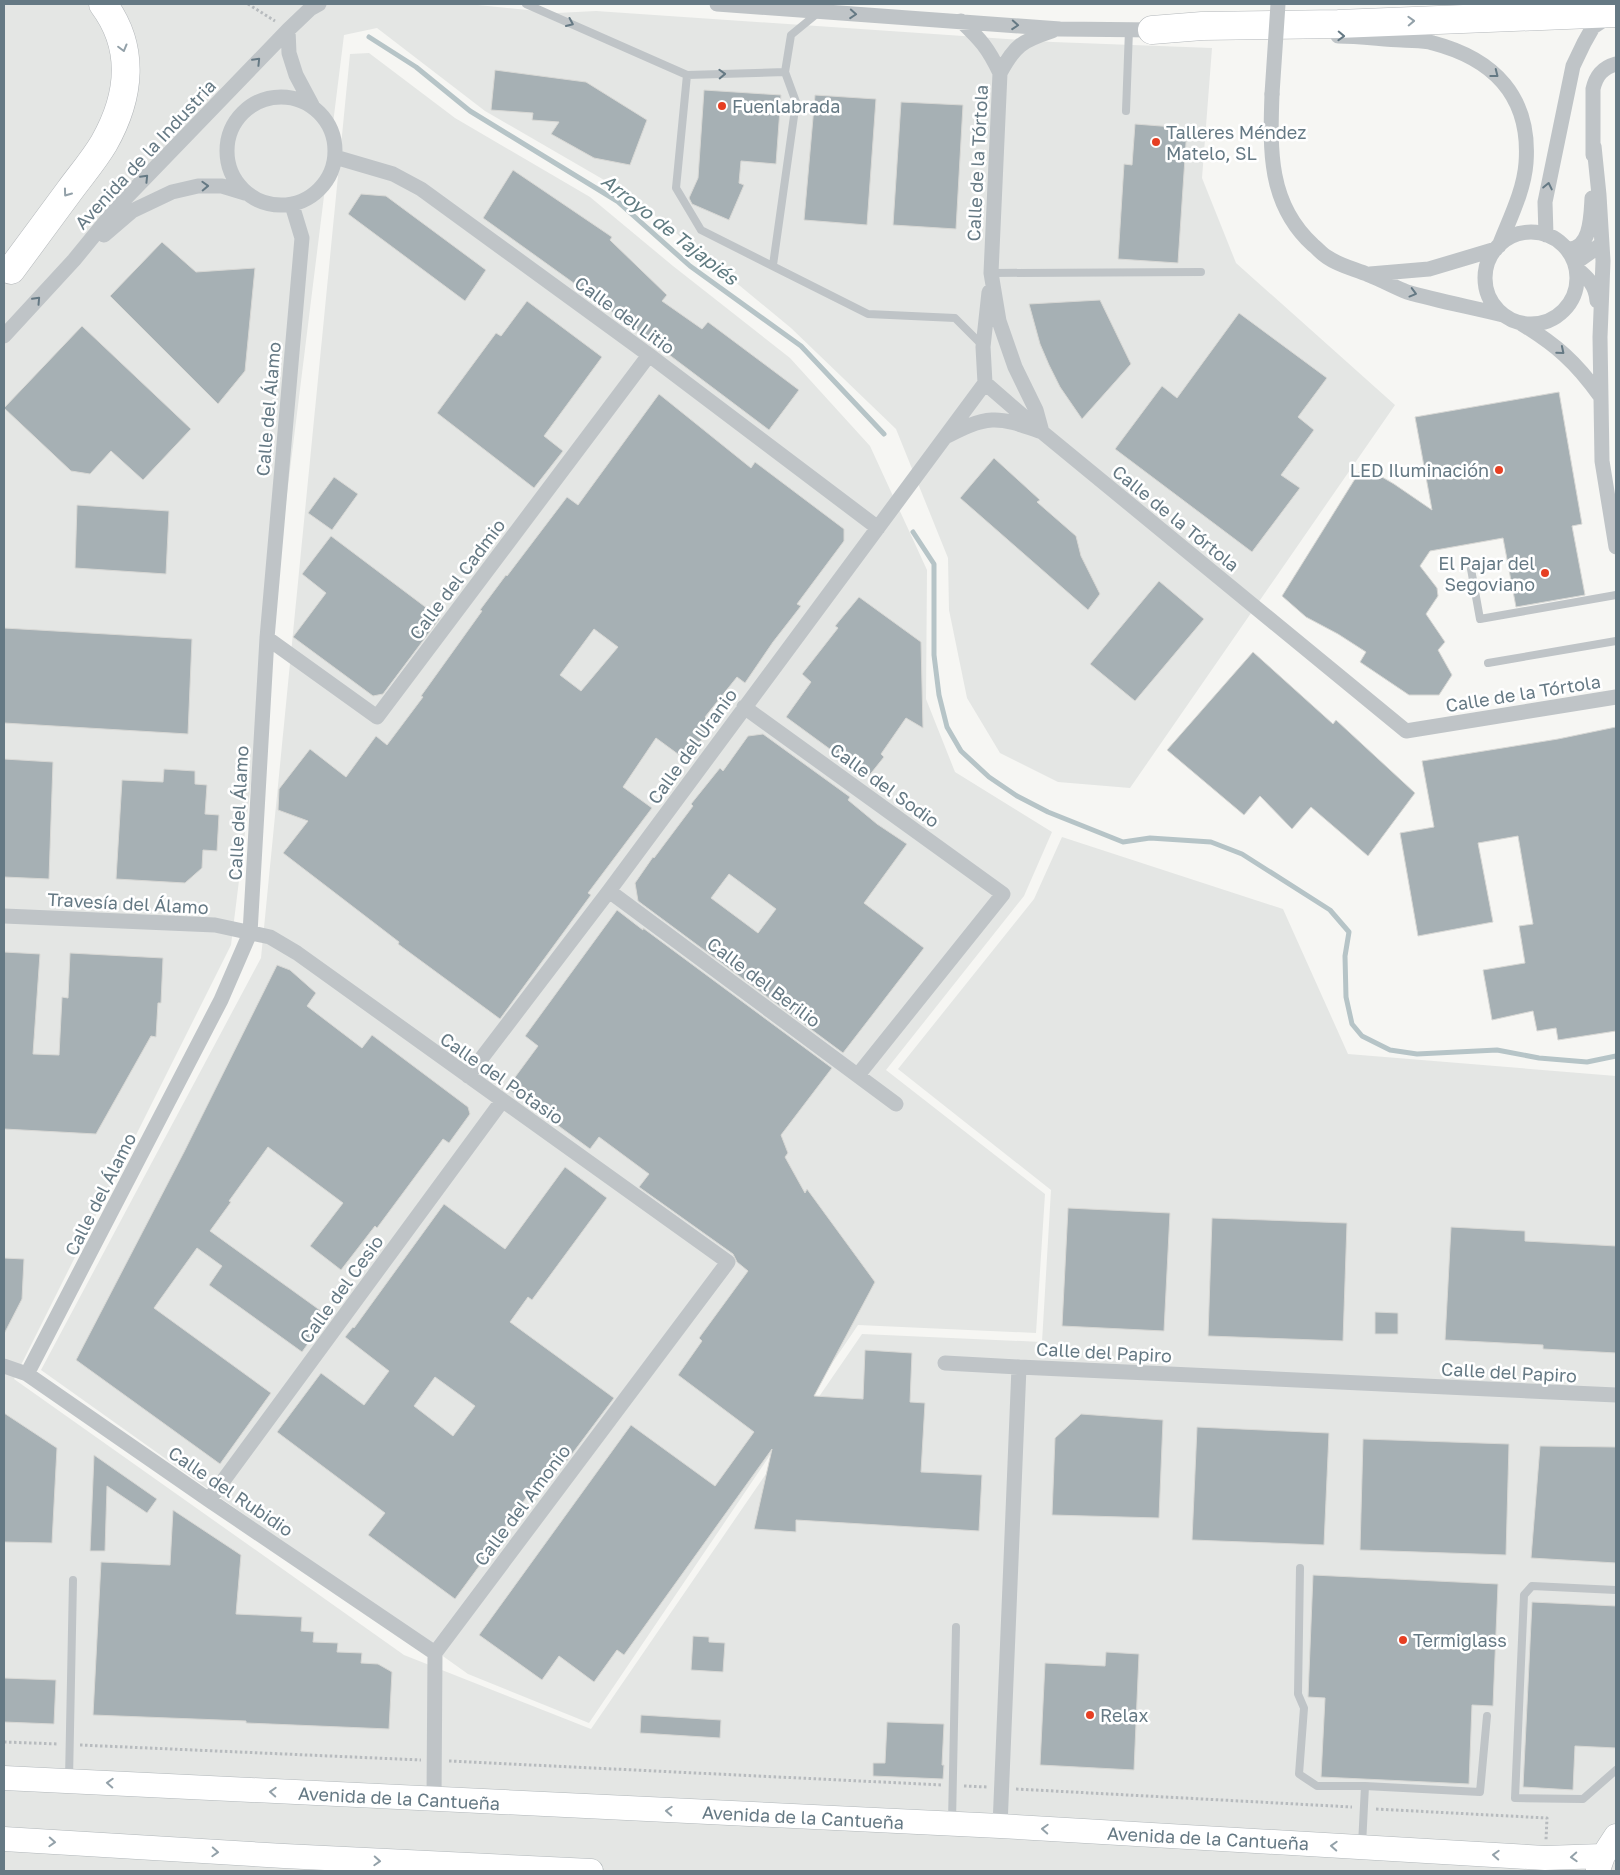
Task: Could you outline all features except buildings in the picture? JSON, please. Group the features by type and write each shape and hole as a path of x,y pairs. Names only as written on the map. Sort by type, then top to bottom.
{"highway":[{"path":"7,275 103,144 118,114 126,81 126,54 118,27 103,4"},
{"path":"1141,30 1202,26 1338,24 1614,14"}],"main road":[{"name":"Avenida de la Cantueña","path":"4,1778 1000,1826 1545,1858 1600,1863"},
{"path":"1600,1863 1616,1836"},
{"path":"4,1839 284,1864 591,1871"}],"street":[{"name":"Avenida de la Industria","path":"4,336 74,260 119,205 288,30 310,9 319,4"},
{"path":"717,4 1060,29 1346,36 1432,42 1472,58 1500,78 1518,103 1526,134 1526,164 1518,196 1497,247 1488,262 1485,276 1487,291 1493,304 1503,315"},
{"path":"1278,4 1270,138 1273,170 1279,194 1289,216 1302,235 1326,257 1350,270 1368,274 1406,291 1503,315 1521,323 1549,341 1567,356 1585,374 1600,396"},
{"path":"1546,235 1545,202 1573,66 1593,27 1614,14"},
{"name":"Calle de la Tórtola","path":"960,21 984,44 993,57 1000,74 991,273 999,321 1015,366 1036,410 1042,432 1406,731 1616,697"},
{"name":"Calle de la Tórtola","path":"1000,74 1010,55 1027,40 1060,29"},
{"path":"74,260 132,211 172,192 198,186 222,186 245,193 267,204 292,205 313,196 328,179 336,157 334,137 326,119 312,105 296,75 289,54 288,30"},
{"path":"1616,64 1602,70 1595,79 1592,89 1594,146 1602,244 1600,337 1602,461 1616,547"},
{"path":"245,193 230,174 225,151 230,128 245,108 266,98 290,96 312,105"},
{"path":"1567,249 1573,250 1579,247 1584,242 1589,227 1594,146"},
{"name":"Calle del Litio","path":"336,157 393,174 420,190 649,355 878,528"},
{"name":"Calle del Álamo","path":"27,1374 221,1000 250,933 267,638 302,238 292,205"},
{"path":"1368,274 1429,269 1497,247 1509,238 1521,234 1533,232 1546,235 1557,240 1567,249 1575,265 1592,282 1597,295 1600,337"},
{"path":"1575,265 1602,244"},
{"path":"1521,323 1535,324 1550,321 1562,313 1571,302 1576,288 1575,265"},
{"path":"991,273 983,347 985,383 1042,432"},
{"name":"Calle del Cadmio","path":"267,638 377,717 649,355"},
{"name":"Calle del Uranio","path":"468,1076 609,890 985,383"},
{"path":"946,437 971,425 992,420 1016,424 1042,432"},
{"name":"Calle del Sodio","path":"744,707 1004,894 858,1074"},
{"name":"Calle del Berilio","path":"609,890 896,1104"},
{"name":"Travesía del Álamo","path":"4,916 215,925 250,933"},
{"name":"Calle del Potasio","path":"250,933 270,937 297,953 728,1262"},
{"name":"Calle del Cesio","path":"209,1500 502,1101"},
{"name":"Calle del Amonio","path":"434,1652 728,1262"},
{"path":"945,1363 1019,1367"},
{"name":"Calle del Rubidio","path":"4,1366 27,1374 434,1652"},
{"name":"Calle del Papiro","path":"1000,1826 1019,1367 1616,1396"},
{"path":"434,1652 434,1800"}],"lane":[{"path":"526,4 687,75 785,72"},
{"path":"773,265 796,102 785,72 791,35 820,12"},
{"path":"1126,111 1141,30"},
{"path":"687,75 676,188 701,230 868,314 955,318 983,347"},
{"path":"991,273 1201,272"},
{"path":"1471,569 1480,619 1616,595"},
{"path":"1488,664 1616,641"},
{"path":"1300,1568 1298,1694 1304,1708 1299,1774 1317,1786 1365,1786 1480,1792 1487,1716"},
{"path":"69,1781 73,1580"},
{"path":"1616,1590 1532,1586 1524,1595 1515,1798 1583,1799 1616,1770"},
{"path":"952,1824 956,1627"},
{"path":"1362,1847 1365,1786"}],"path":[{"path":"248,4 288,30"},
{"path":"4,1742 434,1760 1002,1788 1547,1818 1545,1858"}],"shaded area":[{"path":"4,4 468,4 557,13 596,11 1053,42 1212,48 1202,178 1236,263 1395,405 1130,788 1058,782 1000,753 967,698 949,610 948,558 896,429 791,328 630,195 485,111 377,28 344,35 231,945 14,1379 404,1655 591,1729 862,1334 1042,1342 1051,1190 898,1069 1034,899 1062,837 1283,909 1348,1054 1616,1076 1616,1871 4,1871"},
{"path":"369,53 455,118 590,197 673,266 790,358 870,446 927,570 926,699 955,772 1052,832 1024,896 886,1070 1045,1194 1036,1333 858,1325 589,1723 468,1674 41,1370 261,958 350,54"}],"waterway":[{"name":"Arroyo de Tajapiés","path":"369,37 416,67 470,111 617,201 690,266 801,346 884,434"},
{"name":"Arroyo de Tajapiés","path":"913,532 934,564 934,655 939,695 947,727 961,751 989,777 1017,796 1048,812 1123,842 1150,838 1211,842 1242,854 1330,910 1349,932 1345,956 1346,997 1352,1024 1362,1036 1390,1050 1417,1054 1497,1050 1539,1058 1587,1062 1616,1056"}],"place":[{"name":"Fuenlabrada","path":"722,106"},
{"name":"Talleres Méndez Matelo, SL","path":"1156,142"},
{"name":"LED Iluminación","path":"1499,470"},
{"name":"El Pajar del Segoviano","path":"1545,573"},
{"name":"Termiglass","path":"1403,1640"},
{"name":"Relax","path":"1090,1715"}]}
